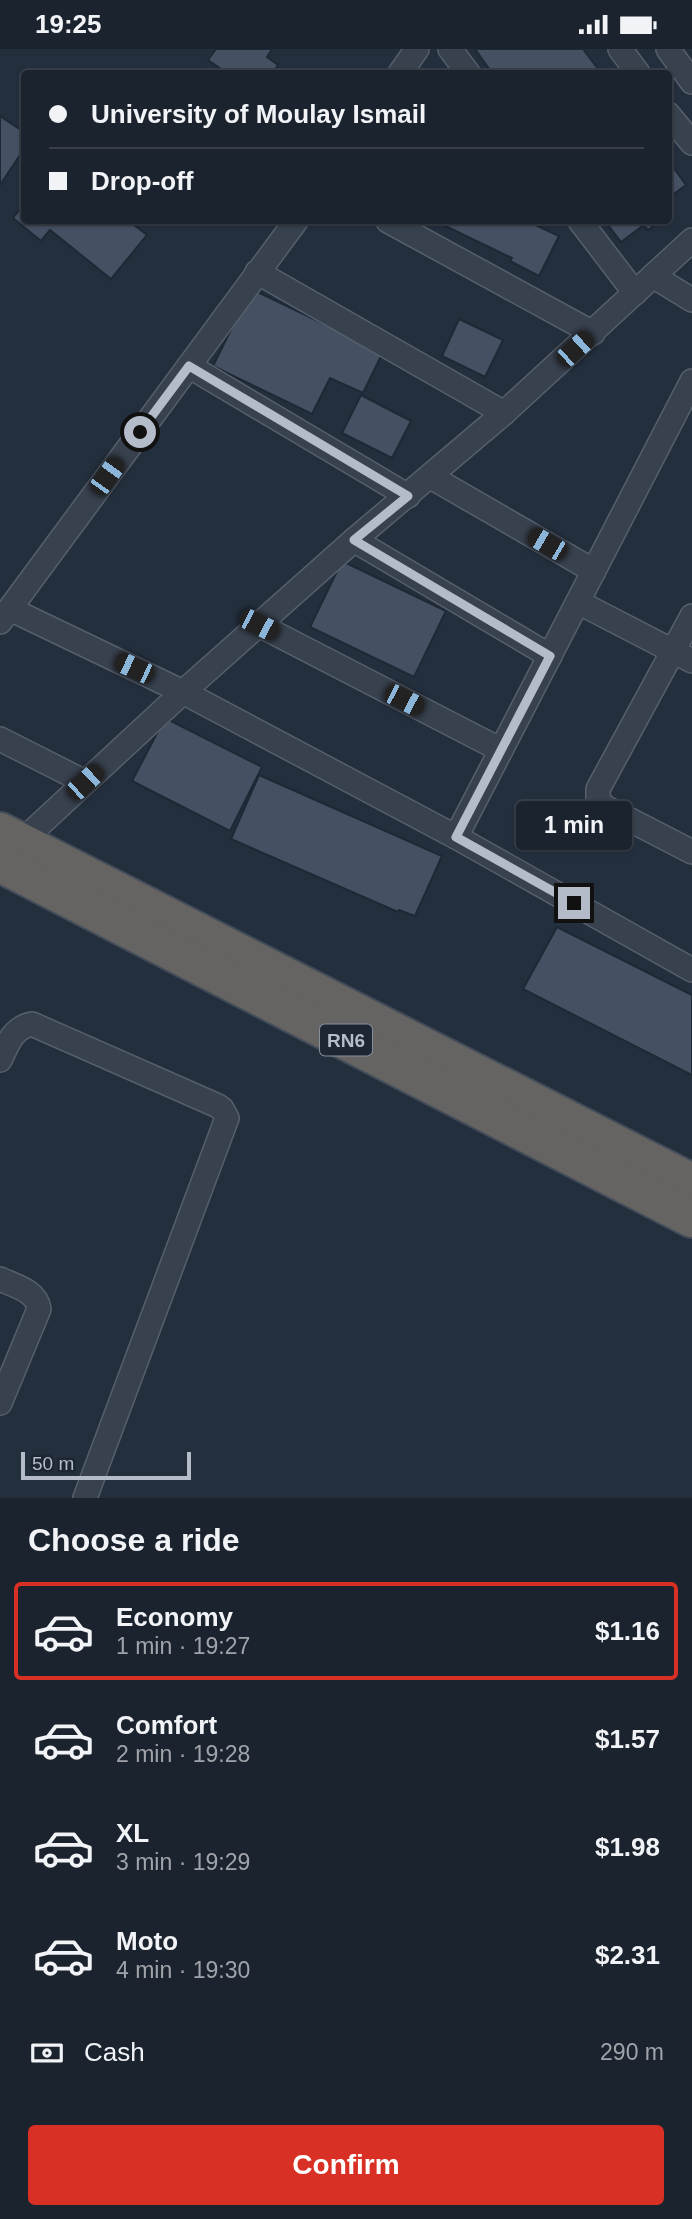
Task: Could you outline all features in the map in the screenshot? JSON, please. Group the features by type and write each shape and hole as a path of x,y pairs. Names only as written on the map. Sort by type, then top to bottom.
{"highway":[{"name":"RN6","path":"6,859 692,1183"},
{"name":"RN6","path":"6,859 692,1218"}],"street":[{"path":"402,70 417,49"},
{"path":"450,49 466,70"},
{"path":"620,49 636,70"},
{"path":"667,49 692,82"},
{"path":"672,119 692,143"},
{"path":"294,224 5,616 183,692 456,837 692,970"},
{"path":"393,224 593,333"},
{"path":"582,224 635,293"},
{"path":"6,859 183,692 354,540 504,413 692,240"},
{"path":"257,272 504,413"},
{"path":"653,276 692,300"},
{"path":"189,366 408,496"},
{"path":"456,837 692,381"},
{"path":"431,477 594,571"},
{"path":"354,540 550,656"},
{"path":"578,602 682,657"},
{"path":"689,843 603,806 598,798 598,789 682,657 692,616"},
{"path":"259,625 501,750"},
{"path":"0,739 85,782"},
{"path":"0,1060 15,1031 23,1025 32,1024 218,1106 227,1118 85,1498"},
{"path":"0,1279 31,1294 38,1302 39,1309 0,1403"}],"building":[{"path":"216,49 272,49 267,57 278,65 274,70 223,70 208,60"},
{"path":"475,49 583,49 599,70 490,70"},
{"path":"0,116 21,130 21,154 0,185"},
{"path":"672,166 686,185 672,195"},
{"path":"21,208 21,224 133,224 147,235 111,279 50,230 41,241 13,218"},
{"path":"441,224 533,224 559,236 539,276 510,261 512,258"},
{"path":"607,224 656,224 648,230 644,225 621,242"},
{"path":"251,289 383,352 363,393 330,378 312,414 213,366"},
{"path":"459,319 503,340 485,377 442,356"},
{"path":"361,395 411,421 392,458 342,433"},
{"path":"342,561 446,611 414,677 310,627"},
{"path":"165,718 262,767 230,831 132,781"},
{"path":"259,775 442,856 415,916 399,910 398,912 231,839"},
{"path":"557,927 692,995 692,1075 523,989"}],"route":[{"path":"140,432 189,366 408,496 354,540 550,656 456,837 574,903"}]}
